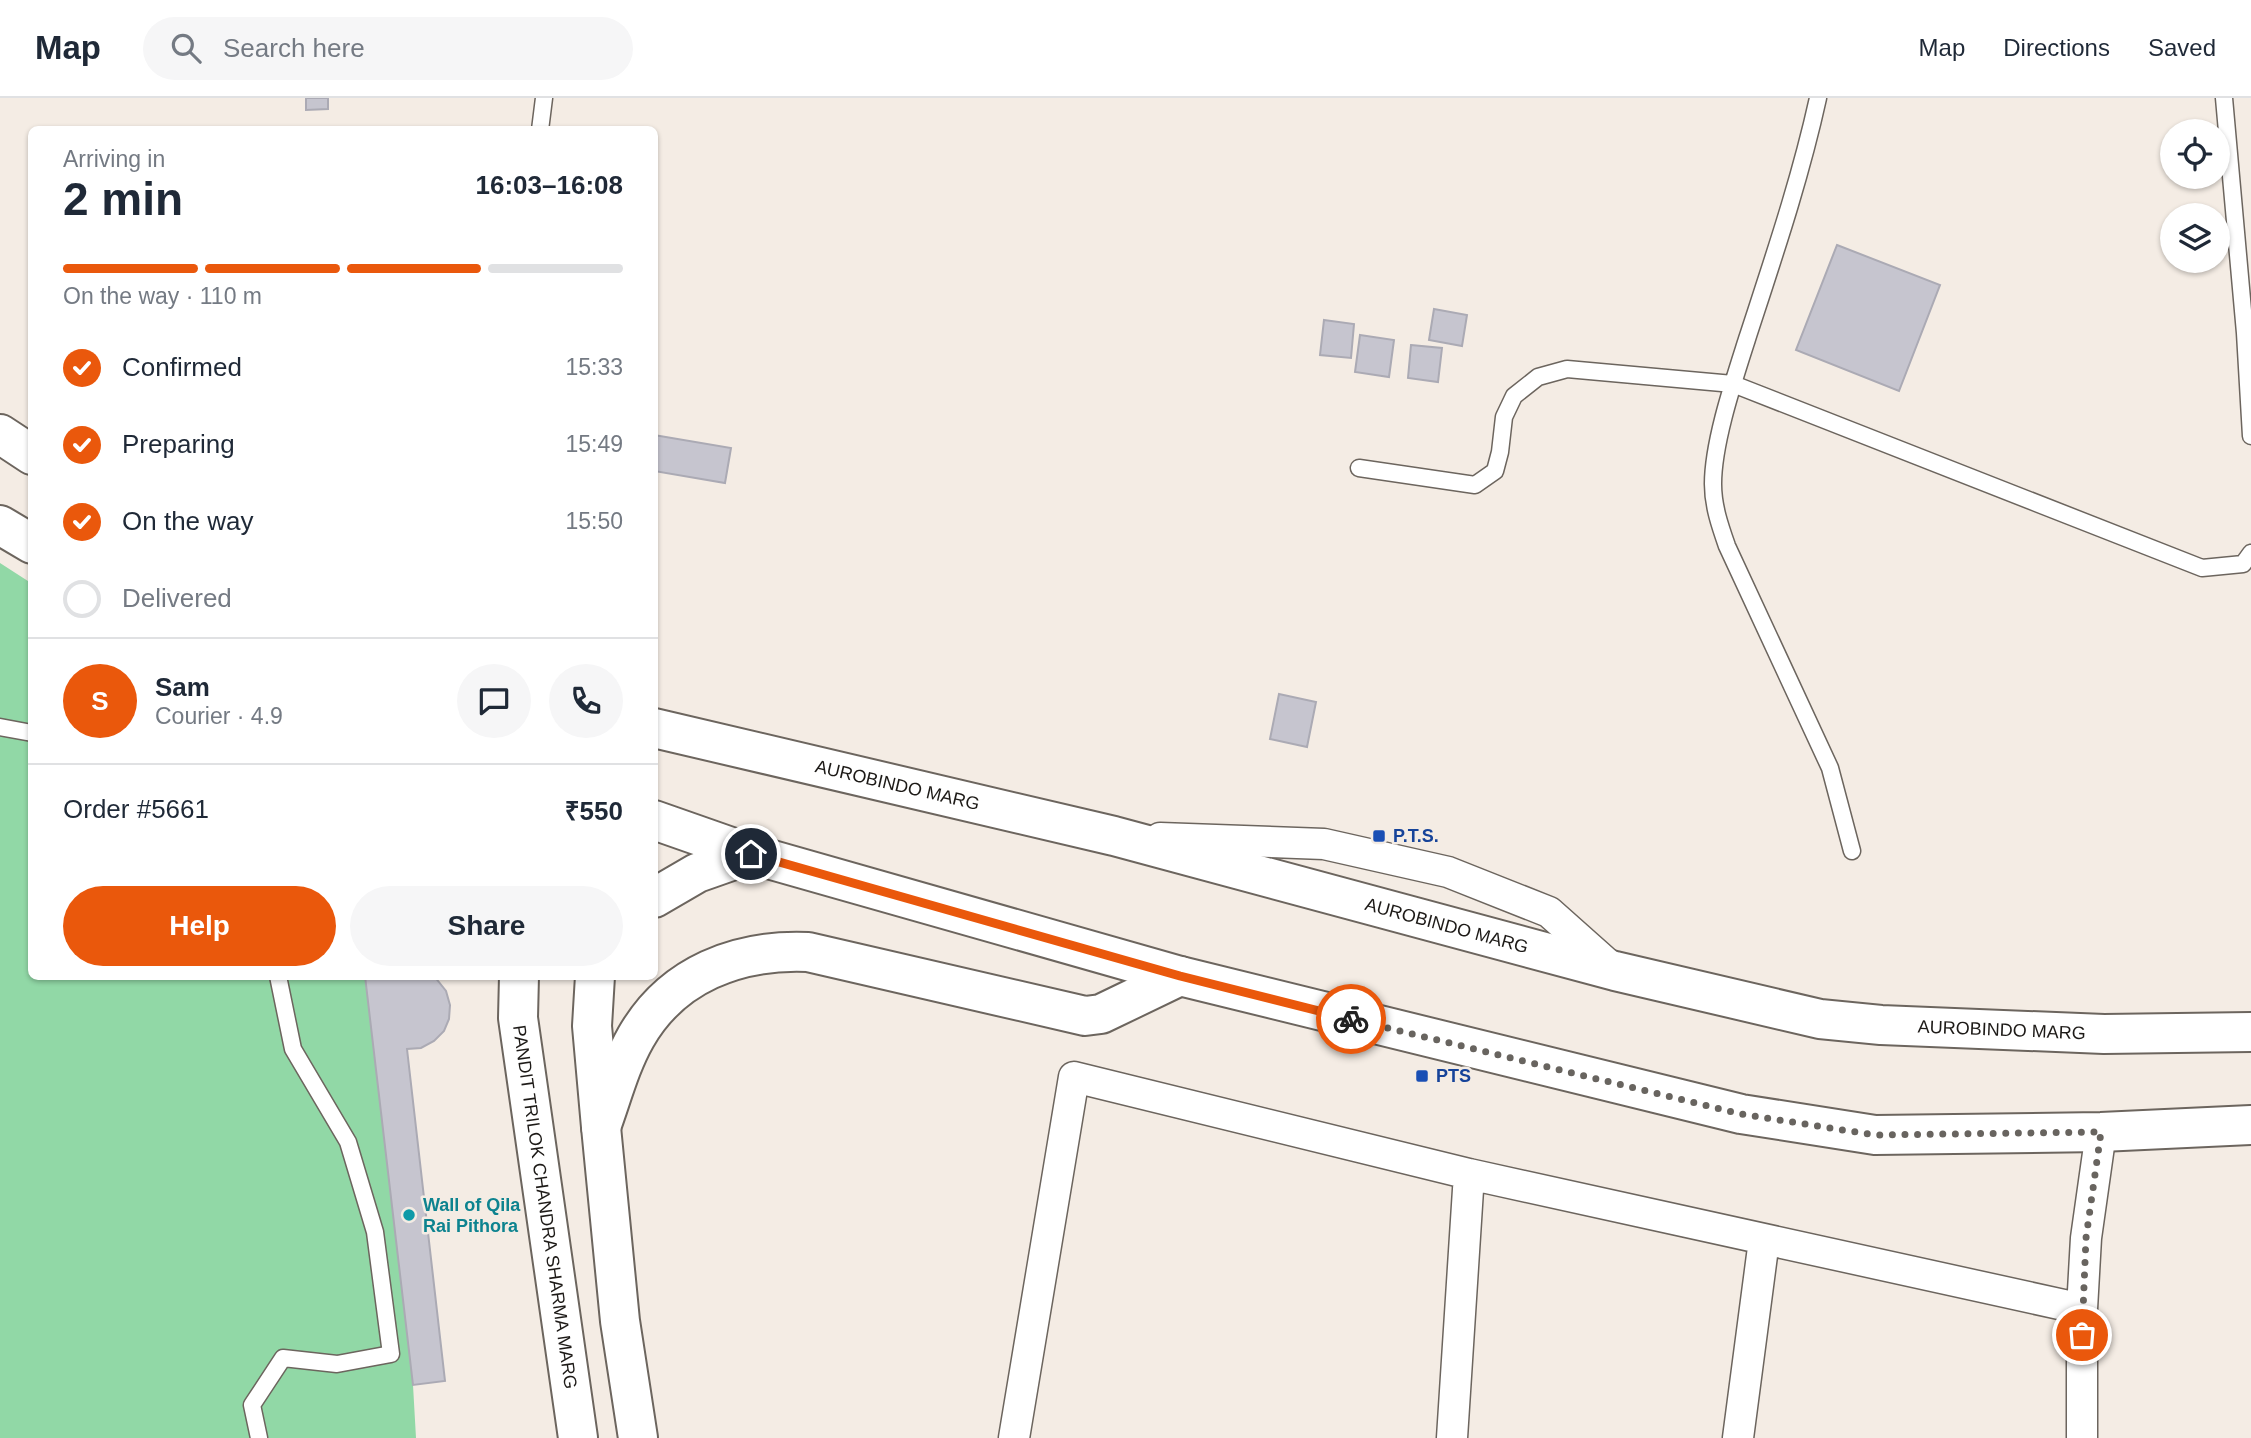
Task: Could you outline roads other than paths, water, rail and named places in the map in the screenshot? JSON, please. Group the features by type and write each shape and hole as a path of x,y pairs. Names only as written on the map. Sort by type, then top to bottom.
{"main road":[{"path":"0,434 28,452"},
{"path":"0,525 28,542"},
{"name":"AUROBINDO MARG","path":"658,729 1114,836 1615,971 1820,1019 2104,1034 2251,1032"},
{"path":"658,821 751,854 1180,976 1741,1114 1875,1135 2101,1132 2251,1125"},
{"path":"658,895 697,873 751,854"},
{"path":"601,1127 625,1059 636,1036 651,1016 668,997 688,981 733,959 758,953 808,952 1085,1016 1101,1014 1180,976"},
{"name":"PANDIT TRILOK CHANDRA SHARMA MARG","path":"519,980 518,1018 578,1438"},
{"path":"595,980 592,1026 601,1127 620,1321 638,1438"}],"street":[{"path":"1114,836 1324,844 1448,872 1549,912 1615,971"},
{"path":"1014,1438 1074,1077 1469,1174 2082,1309"},
{"path":"2082,1438 2082,1309 2086,1238 2101,1132"},
{"path":"1451,1438 1469,1174"},
{"path":"1738,1438 1764,1240"}],"lane":[{"path":"540,126 544,98"},
{"path":"1818,98 1794,194 1733,384 1715,460 1713,485 1715,509 1727,547 1830,768 1852,851"},
{"path":"2224,98 2245,333 2251,436"},
{"path":"1359,468 1475,485 1495,471 1500,452 1503,416 1514,396 1538,377 1567,369 1733,384 2202,568 2243,564 2251,553"},
{"path":"0,727 28,732"},
{"path":"259,1438 252,1405 283,1358 337,1364 391,1354 374,1232 348,1142 293,1049 279,980"}],"place":[{"name":"P.T.S.","path":"1379,836"},
{"name":"PTS","path":"1422,1076"},
{"name":"Wall of Qila Rai Pithora","path":"409,1215"}]}
